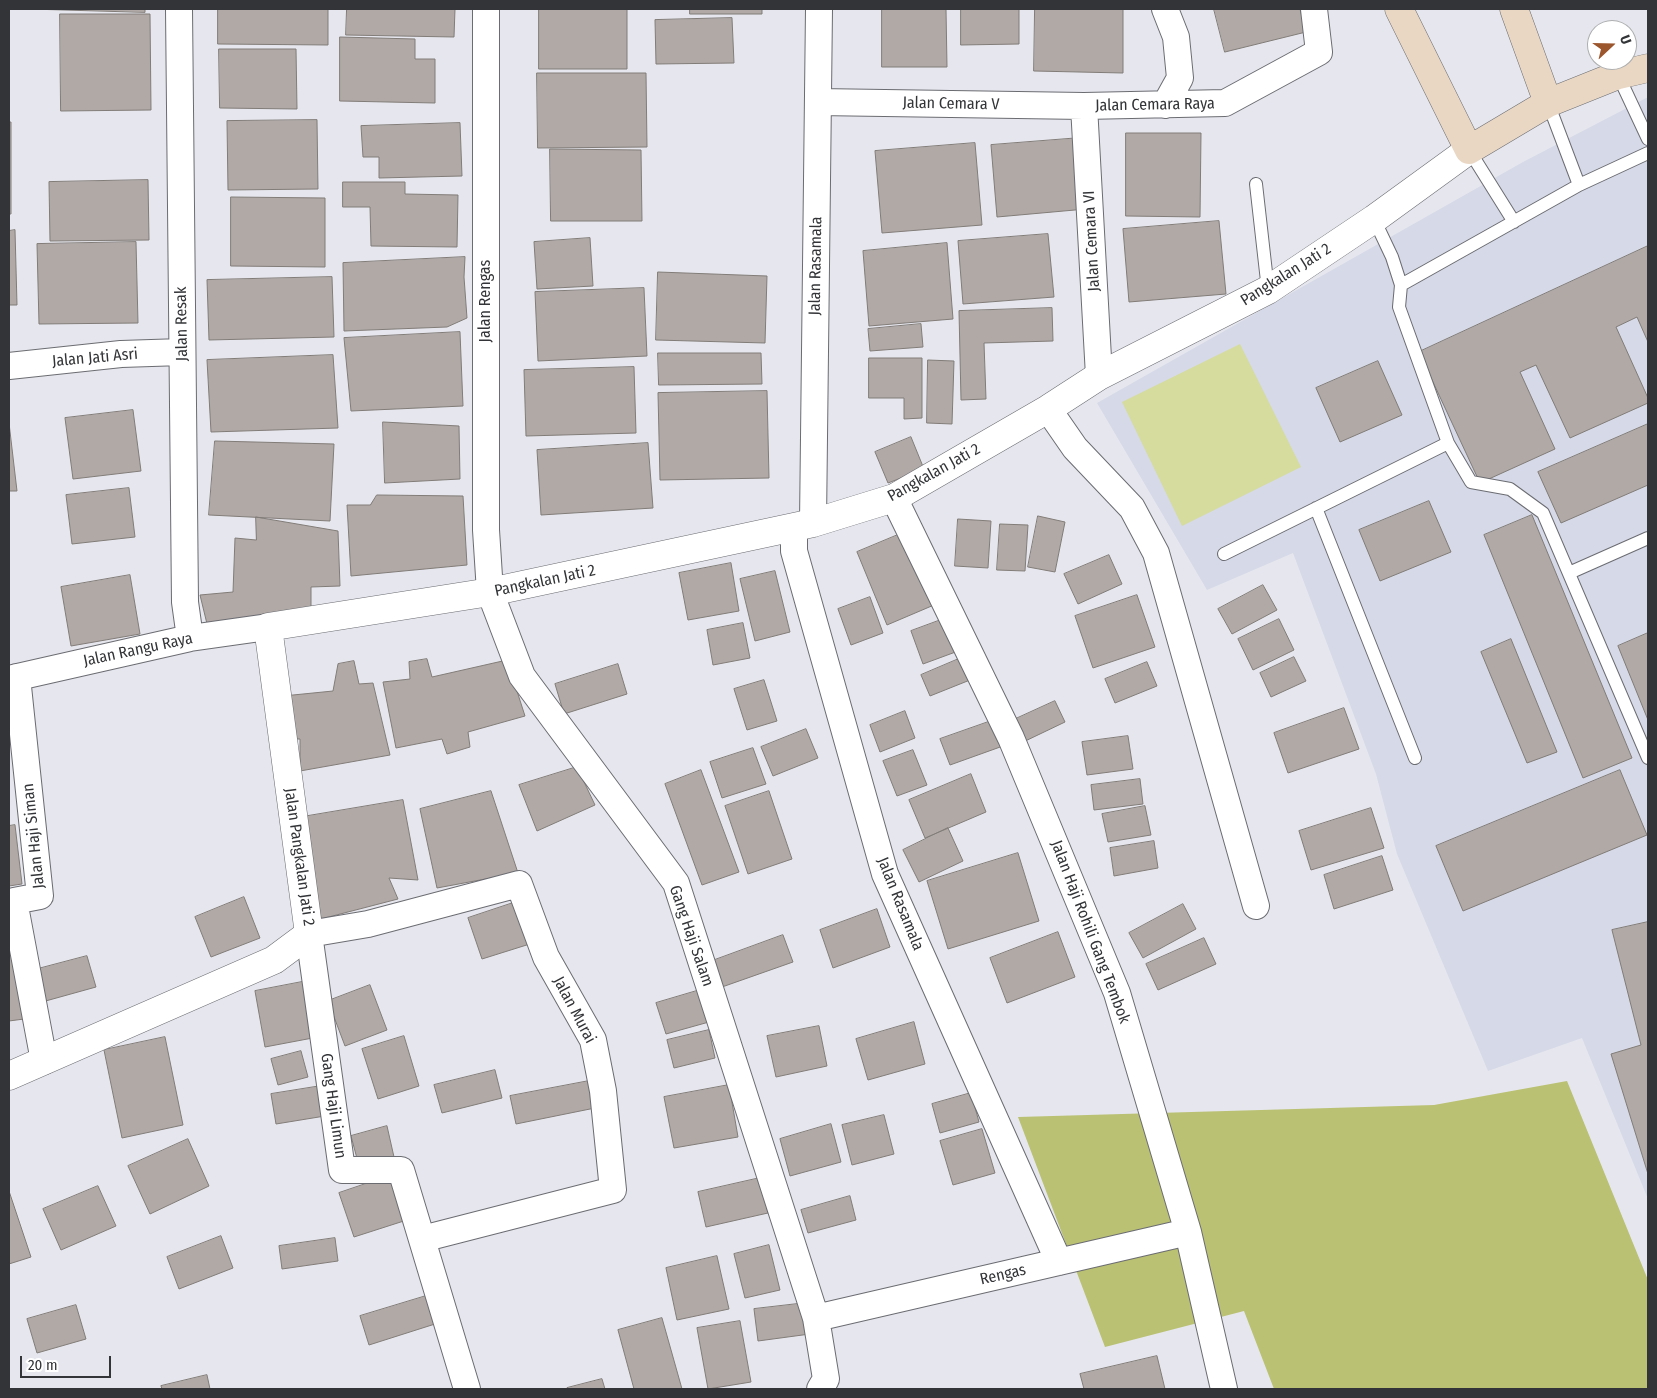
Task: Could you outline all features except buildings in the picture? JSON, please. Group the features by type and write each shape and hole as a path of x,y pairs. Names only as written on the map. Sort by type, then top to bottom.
{"main road":[{"path":"1399,9 1469,150 1548,103 1618,75 1648,68"},
{"path":"1514,9 1548,103"}],"street":[{"name":"Jalan Resak","path":"178,9 185,602 190,638"},
{"name":"Jalan Rengas","path":"486,9 486,530 490,592"},
{"name":"Jalan Rasamala","path":"819,9 818,102 803,525 794,551 885,874 1059,1262"},
{"path":"1164,9 1176,37 1180,78 1165,105"},
{"name":"Jalan Cemara Raya","path":"1084,106 1224,103 1319,52 1314,9"},
{"name":"Jalan Cemara V","path":"818,102 1084,106"},
{"name":"Jalan Cemara VI","path":"1084,106 1099,376"},
{"name":"Pangkalan Jati 2","path":"268,627 490,592 803,525 894,498 1048,409 1099,376 1268,290 1374,219 1469,150"},
{"name":"Jalan Jati Asri","path":"9,366 121,354 182,352"},
{"path":"1048,409 1075,448 1132,508 1156,553 1256,906"},
{"name":"Jalan Haji Rohili Gang Tembok","path":"894,498 1011,738 1117,993 1188,1232 1224,1389"},
{"name":"Gang Haji Salam","path":"490,592 522,676 676,883 816,1318 826,1379 820,1389"},
{"name":"Jalan Rangu Raya","path":"13,678 190,638 268,627"},
{"name":"Jalan Pangkalan Jati 2","path":"9,1076 274,960 309,934 268,627"},
{"name":"Jalan Haji Siman","path":"13,678 40,896 14,902 44,1061"},
{"name":"Jalan Murai","path":"309,934 368,924 520,884 546,957 593,1040 603,1090 613,1190 422,1239"},
{"name":"Gang Haji Limun","path":"309,934 342,1170 401,1170 467,1389"},
{"name":"Rengas","path":"816,1318 1188,1232"}],"lane":[{"path":"1618,75 1648,140"},
{"path":"1548,103 1579,185"},
{"path":"1469,150 1514,222"},
{"path":"1401,285 1579,185 1648,153"},
{"path":"1256,184 1268,290"},
{"path":"1374,219 1392,257 1401,285 1399,307 1448,443 1470,482 1510,489 1543,514 1648,758"},
{"path":"1224,554 1448,443"},
{"path":"1316,508 1415,758"},
{"path":"1568,573 1648,538"}],"shaded area":[{"path":"1648,97 1648,1199 1582,1038 1488,1071 1397,854 1376,774 1293,553 1207,590 1097,403 1523,162"}],"green space":[{"path":"1240,344 1301,467 1182,526 1122,402"},
{"path":"1567,1081 1648,1280 1648,1389 1274,1389 1244,1311 1105,1347 1018,1117 1434,1105"}]}
